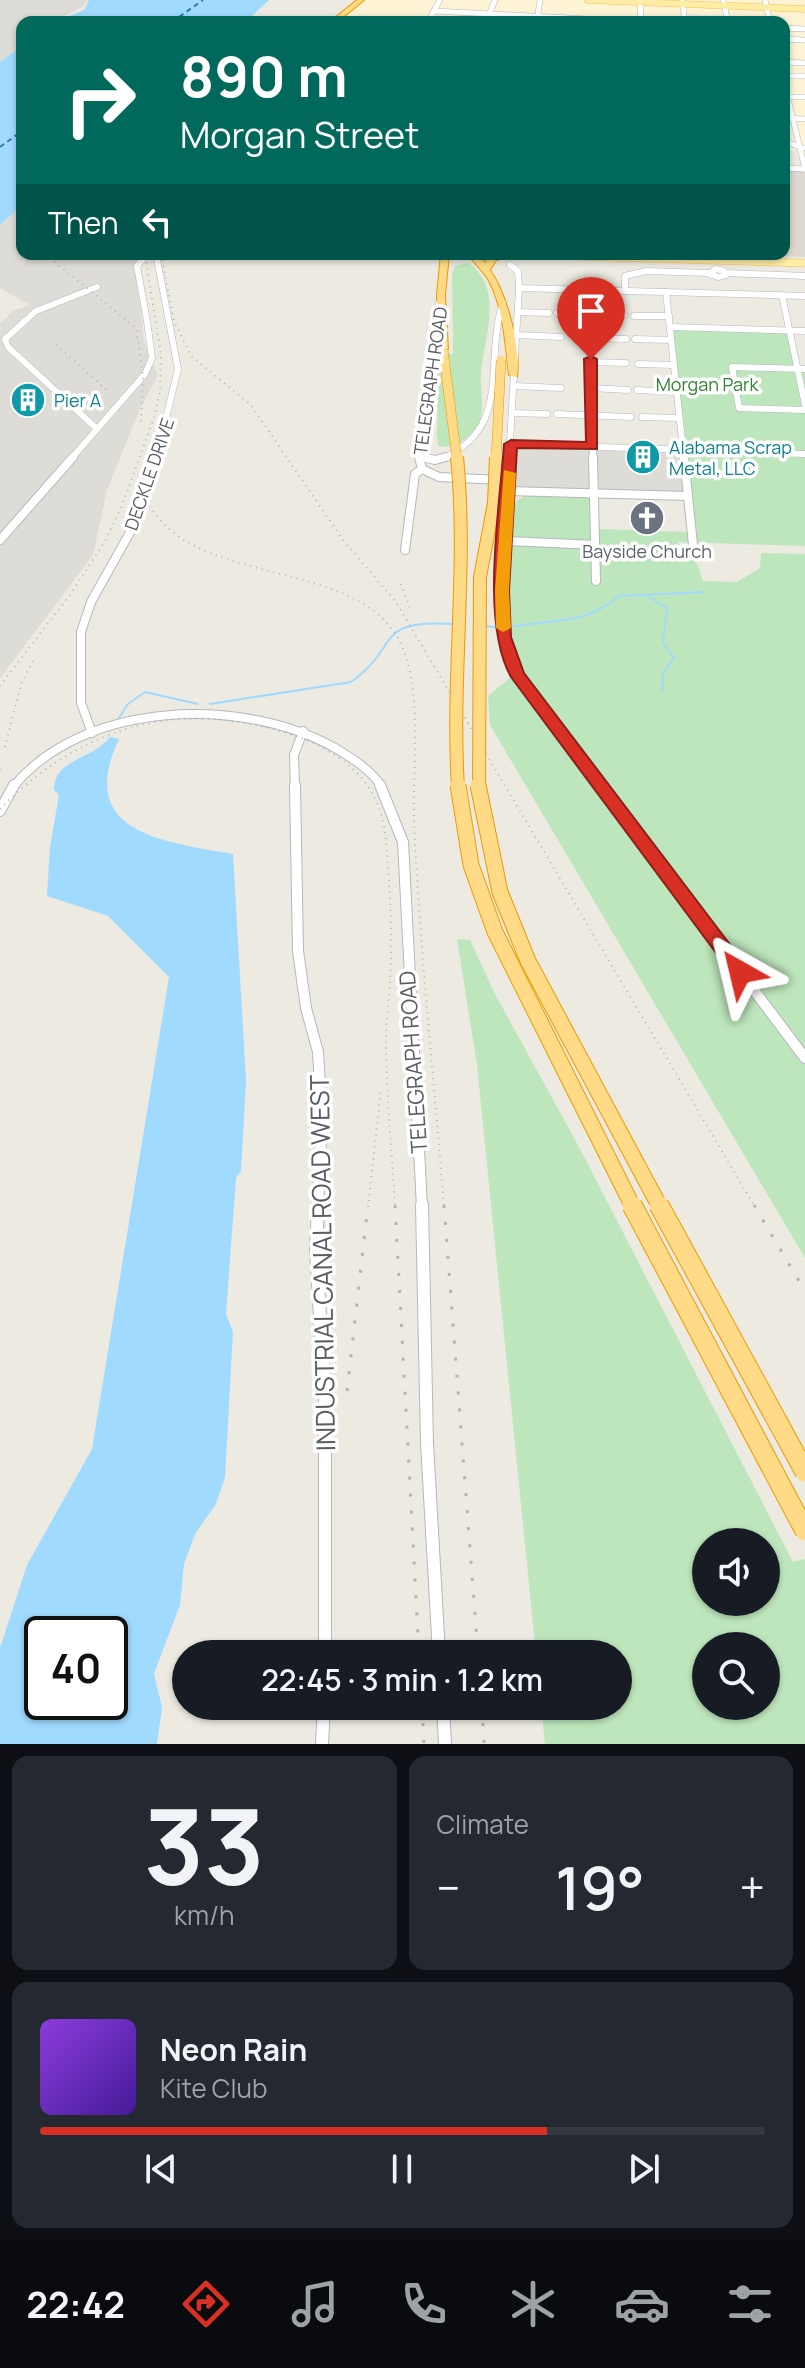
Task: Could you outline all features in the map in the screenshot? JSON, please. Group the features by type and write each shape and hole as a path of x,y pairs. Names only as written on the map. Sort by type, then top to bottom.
{"highway":[{"path":"341,16 361,0"},
{"path":"350,16 370,0"},
{"name":"TELEGRAPH ROAD","path":"441,295 444,260"},
{"path":"472,260 486,269"},
{"path":"477,260 497,284 509,320 514,380"},
{"path":"486,269 492,260"},
{"path":"441,295 443,349 455,442 462,538 457,760 463,830 475,881 510,965 545,1036 805,1531"},
{"path":"503,303 494,503 480,577 478,770 487,838 500,892 528,961 565,1034 805,1472"}],"main road":[{"path":"588,0 766,4 805,9"},
{"path":"715,260 805,261"},
{"path":"733,260 745,261"},
{"path":"785,260 805,261"}],"street":[{"path":"431,16 440,0"},
{"path":"488,15 495,0"},
{"path":"434,11 498,16"},
{"path":"790,110 805,169"},
{"path":"790,119 805,119"},
{"path":"790,138 805,137"},
{"path":"0,540 145,374 152,358 137,266 142,260"},
{"name":"DECKLE DRIVE","path":"92,733 81,703 81,632 91,602 133,526 164,434 178,369 157,260"},
{"path":"715,260 721,294"},
{"path":"510,265 518,271 519,288 502,591 504,637 516,673 805,1058"},
{"path":"625,291 625,276 638,271 805,276"},
{"path":"96,428 87,423 8,347 5,339 36,311 97,287"},
{"path":"519,288 805,296"},
{"path":"588,290 596,581"},
{"path":"666,292 693,545"},
{"name":"TELEGRAPH ROAD","path":"405,550 415,474 422,469 418,453 441,295"},
{"path":"782,295 801,369 805,408 739,408 732,367 801,369"},
{"path":"418,453 425,459 440,460 467,445 481,432 492,404 496,318 503,303"},
{"path":"518,312 549,313"},
{"path":"557,313 624,315"},
{"path":"634,316 669,316"},
{"path":"670,327 805,331"},
{"path":"517,335 561,337"},
{"path":"590,338 626,339"},
{"path":"635,339 671,340"},
{"path":"591,362 626,363"},
{"path":"638,364 674,365"},
{"path":"514,380 561,388"},
{"path":"592,388 628,390"},
{"path":"637,390 677,392"},
{"path":"513,413 547,414"},
{"path":"557,414 631,417"},
{"path":"642,417 679,418"},
{"path":"511,444 805,454"},
{"path":"422,469 439,477 486,478 501,474 510,465"},
{"path":"486,478 508,489 688,496"},
{"path":"506,541 595,545"},
{"name":"TELEGRAPH ROAD","path":"0,811 16,779 57,750 92,733 162,716 200,712 251,716 279,722 329,744 376,780 391,808 403,842 424,1237 427,1443 438,1640"},
{"name":"INDUSTRIAL CANAL ROAD WEST","path":"303,731 294,755 298,951 306,1008 318,1052 322,1118 316,1251 325,1398 325,1640"},
{"path":"322,1744 323,1720"},
{"path":"444,1720 445,1744"}],"shaded area":[{"path":"0,0 88,0 83,7 63,16 16,16 16,50 0,62"},
{"path":"366,0 805,0 805,171 799,150 790,150 790,16 346,16"},
{"path":"790,170 805,171 805,257 790,257"},
{"path":"16,210 16,260 136,260 144,341 158,375 139,411 107,490 93,555 0,678 0,324 13,311 30,305 0,288 0,225"},
{"path":"515,446 679,452 684,494 513,489"}],"green space":[{"path":"468,263 479,273 489,299 490,314 481,374 482,412 479,424 472,433 455,444 443,447 438,446 437,437 439,353 453,354 452,274 455,266"},
{"name":"Morgan Park","path":"672,328 787,332 795,370 805,371 805,546 677,542 694,556 703,581 737,582 760,568 761,553 805,554 805,1258 490,725 488,696 516,673 504,637 502,590 510,588 513,503 528,494 597,492 599,529 687,532 679,452 687,452"},
{"path":"457,939 470,940 495,994 579,1147 775,1528 692,1528 692,1616 780,1616 780,1537 793,1562 805,1559 805,1744 545,1744 542,1720 632,1720 632,1640 535,1640 477,1065"}],"water":[{"path":"89,0 269,0 252,16 70,16 84,10"},
{"path":"16,50 16,210 0,225 0,62"},
{"path":"110,737 119,739 108,771 108,795 118,814 134,828 181,844 233,854 246,1081 241,1171 236,1178 226,1314 233,1332 225,1477 216,1504 195,1534 184,1564 180,1605 154,1674 162,1707 157,1744 0,1744 0,1648 27,1565 92,1449 169,977 108,916 47,896 50,847 59,795 54,790 55,780 67,765"}],"waterway":[{"path":"510,627 581,616 595,612 619,596 704,592"},
{"path":"649,597 667,608 663,643 674,658 663,674 662,692"},
{"path":"210,704 351,682 367,669 399,631 410,626 453,624"},
{"path":"484,626 495,627"},
{"path":"119,718 128,704 145,692 198,704"}],"ferry route":[{"path":"180,16 203,0"},
{"path":"0,147 16,135"}],"railway":[{"path":"52,260 136,328 143,376 141,426"},
{"path":"0,686 70,595 105,541 121,508 155,415 160,391 161,355 146,260"},
{"path":"162,260 174,321 191,356 251,405 343,540 396,602 755,1207"},
{"path":"56,345 109,392"},
{"path":"144,465 145,493 149,505 180,537 210,553 347,595 375,612 396,635 405,655 414,701 414,821 444,1207"},
{"path":"401,584 411,611"},
{"path":"5,747 21,684 35,657"},
{"path":"0,809 47,768 73,752 101,738 160,721 191,718 223,720 269,728 314,743 353,769 368,787 379,808 386,843 391,944 386,1058 395,1207"},
{"path":"0,770 1,766"},
{"path":"368,1207 381,1089"},
{"path":"347,1391 368,1205"},
{"path":"395,1205 418,1640"},
{"path":"444,1205 477,1640"},
{"path":"754,1205 805,1291"},
{"path":"423,1720 424,1744"},
{"path":"483,1720 484,1744"}],"slow traffic":[{"path":"503,628 502,591 509,473"}],"place":[{"name":"Pier A","path":"28,400"},
{"name":"Alabama Scrap Metal, LLC","path":"643,457"},
{"name":"Bayside Church","path":"647,518"}],"route":[{"path":"591,359 592,447 511,444 502,591 504,637 516,673 740,972"}]}
